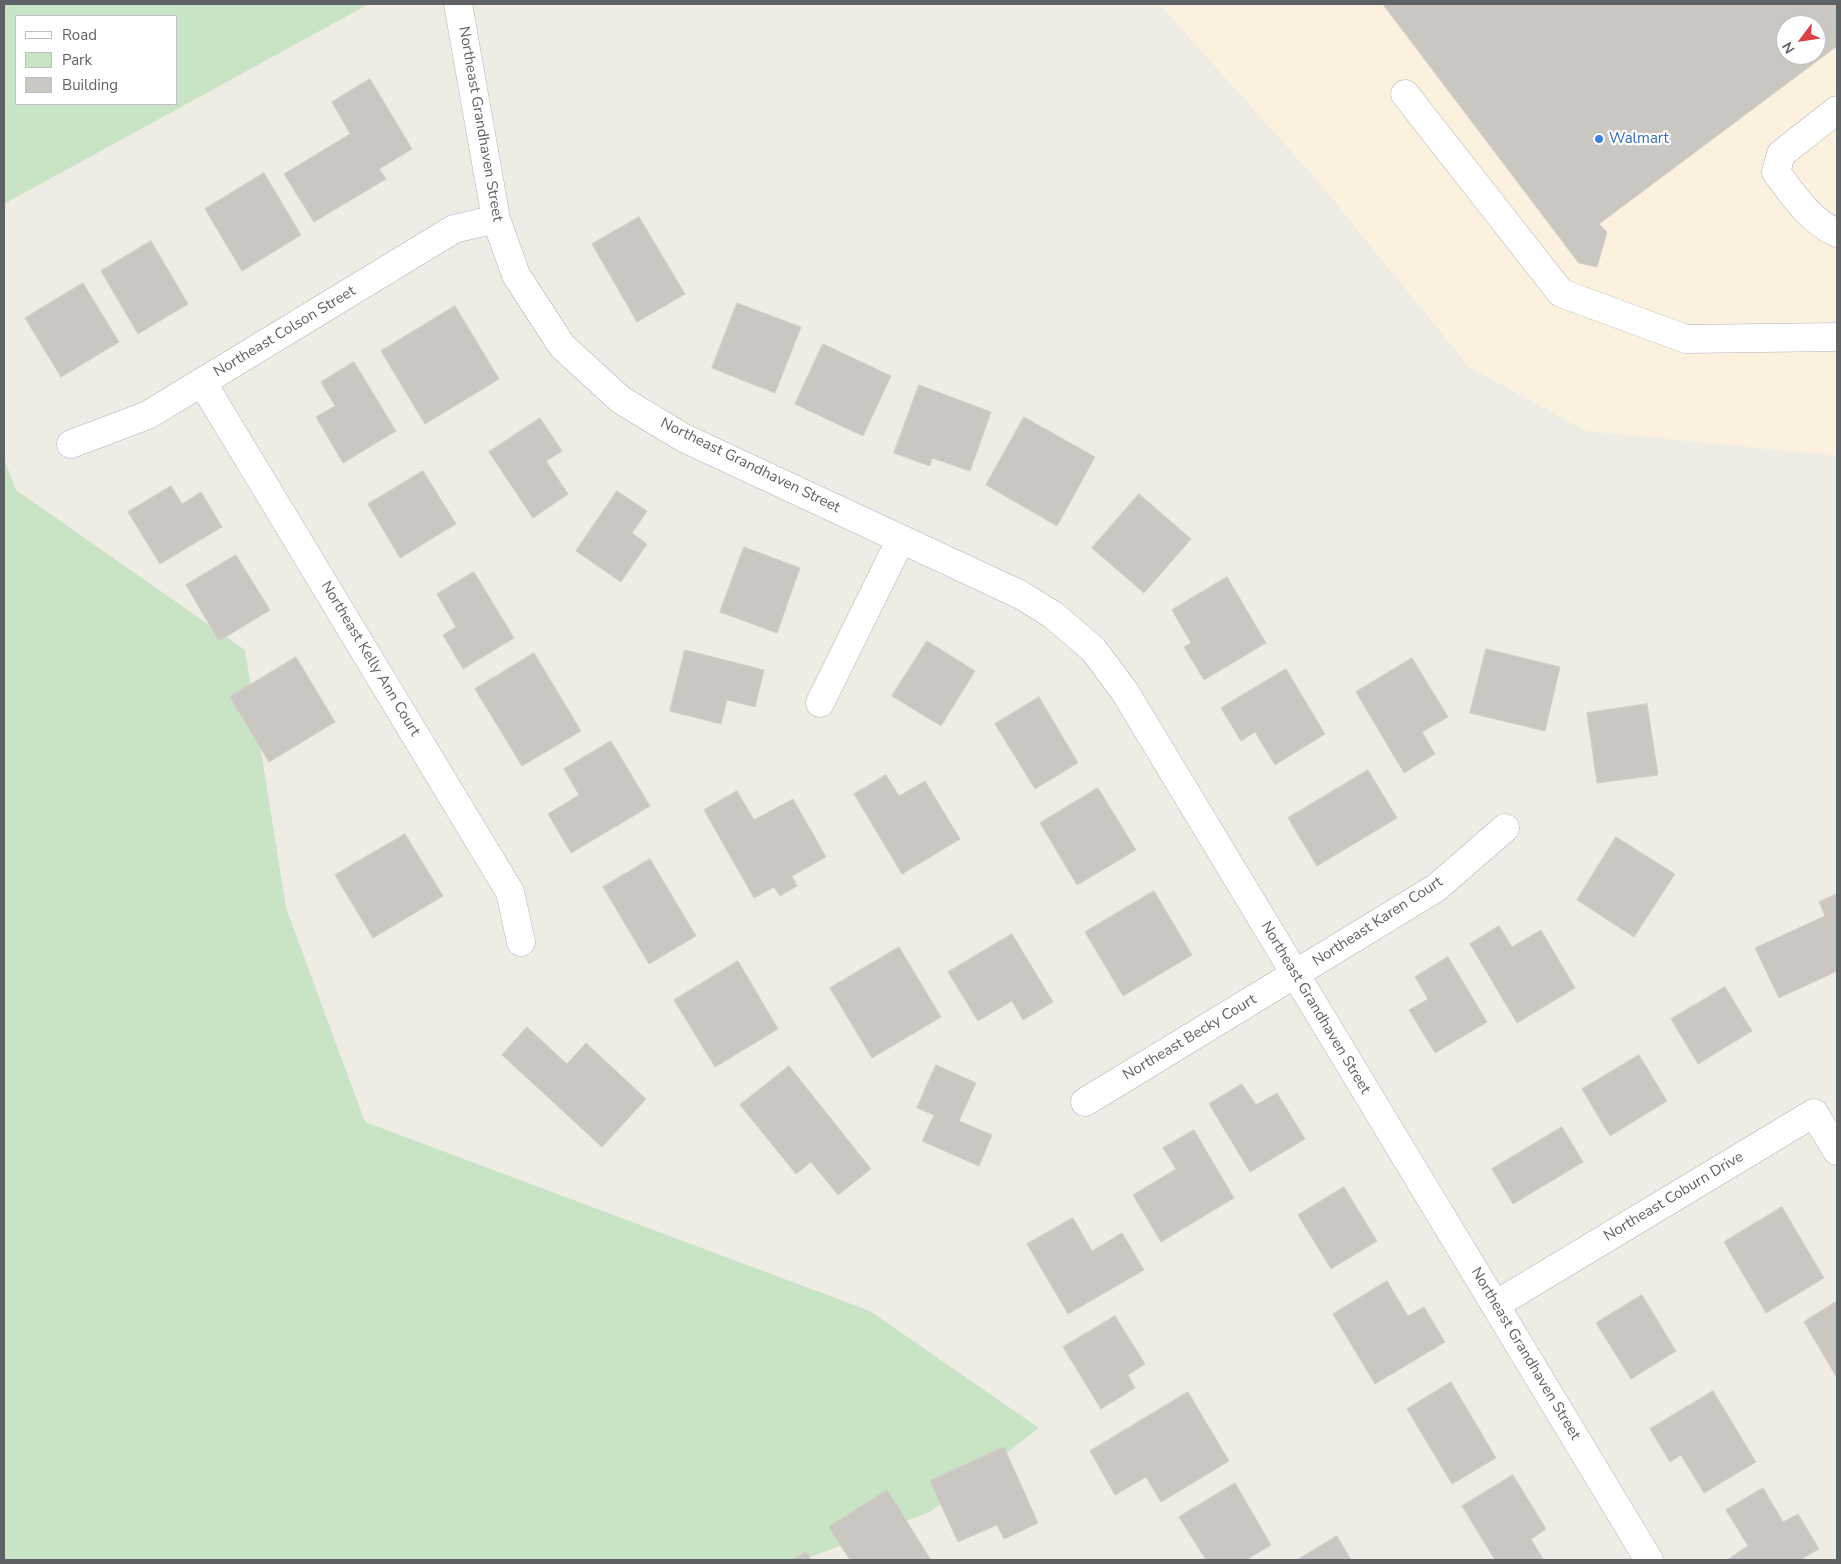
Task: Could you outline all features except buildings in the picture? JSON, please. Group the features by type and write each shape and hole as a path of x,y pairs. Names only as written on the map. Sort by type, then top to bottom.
{"street":[{"name":"Northeast Grandhaven Street","path":"458,4 496,220 516,275 562,346 621,400 684,438 1021,595 1053,615 1092,649 1125,692 1649,1560"},
{"path":"1405,94 1561,293 1686,339 1837,337"},
{"path":"1837,110 1781,154 1776,172 1797,200 1824,227 1837,233"},
{"name":"Northeast Colson Street","path":"72,444 148,415 454,229 496,220"},
{"name":"Northeast Kelly Ann Court","path":"202,382 510,892 521,942"},
{"path":"820,703 901,539"},
{"name":"Northeast Karen Court","path":"1295,975 1436,888 1505,828"},
{"name":"Northeast Becky Court","path":"1085,1102 1295,975"},
{"name":"Northeast Coburn Drive","path":"1495,1304 1814,1113 1837,1151"}],"shaded area":[{"path":"1159,4 1837,4 1837,456 1586,431 1469,367 1316,179"}],"green space":[{"path":"4,4 369,4 4,204"},
{"path":"4,459 16,490 245,650 286,908 365,1122 870,1311 1039,1428 930,1512 803,1560 4,1560"}],"place":[{"name":"Walmart","path":"1599,139"}]}
